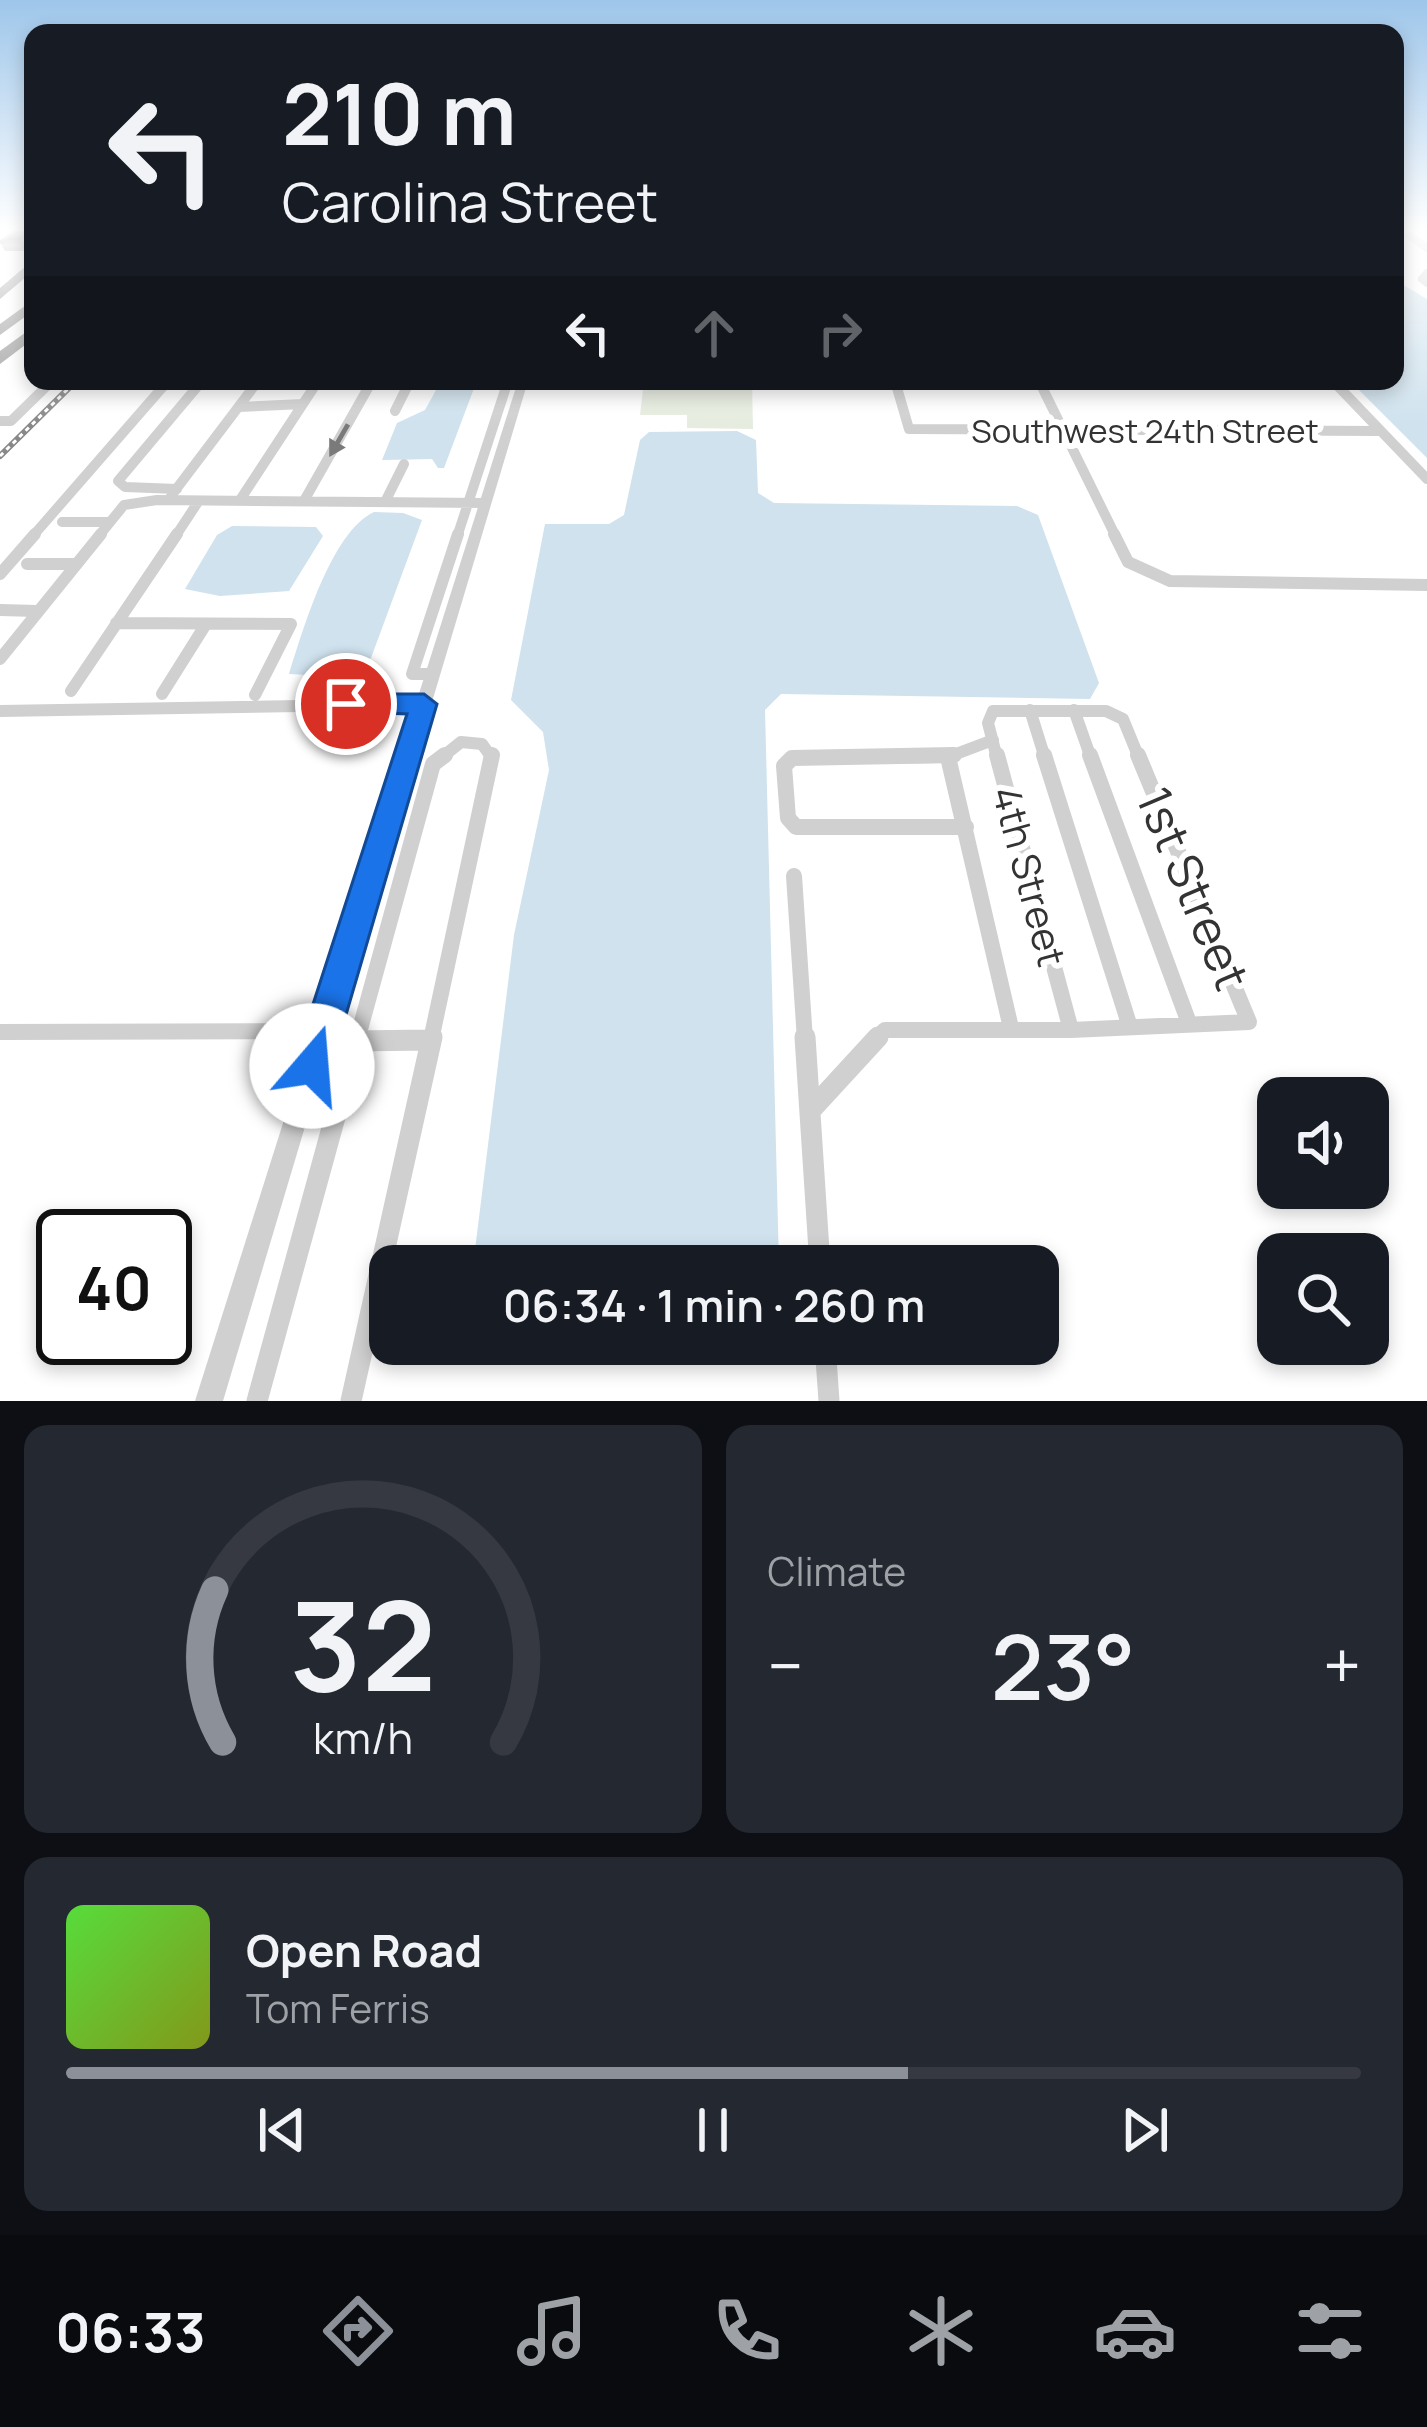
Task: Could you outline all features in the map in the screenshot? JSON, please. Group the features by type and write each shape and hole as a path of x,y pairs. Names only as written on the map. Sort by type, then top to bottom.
{"highway":[{"path":"0,327 24,307"},
{"path":"0,327 24,307"},
{"path":"0,358 24,338"}],"street":[{"path":"0,422 11,422 43,390"},
{"path":"0,574 55,521 161,390"},
{"path":"177,489 125,487 118,481 194,390"},
{"path":"168,500 251,390"},
{"path":"240,500 313,390"},
{"path":"305,499 367,390"},
{"path":"394,411 405,390"},
{"path":"209,1401 433,674 506,390"},
{"path":"476,502 520,390"},
{"name":"Southwest 24th Street","path":"898,390 909,430 1381,431"},
{"path":"1044,390 1128,562 1148,574 1170,581 1427,585"},
{"path":"1342,390 1427,479"},
{"path":"239,407 303,404"},
{"path":"386,500 404,464"},
{"path":"0,659 124,505 168,500 476,502"},
{"path":"71,691 198,502"},
{"path":"55,521 109,522"},
{"path":"27,564 77,564"},
{"path":"0,610 38,611"},
{"path":"116,623 290,625 255,694"},
{"path":"162,694 206,624"},
{"path":"0,711 424,704"},
{"path":"1030,710 1130,1027"},
{"path":"1074,710 1189,1023"},
{"name":"1st Street","path":"809,1111 885,1030 1071,1030 1249,1022 1123,719 1106,710 993,711 990,732 948,757 791,758 784,766 788,818 796,827 812,831 966,827"},
{"name":"4th Street","path":"990,732 1071,1030"},
{"path":"257,1401 433,764 441,753 461,742 482,744 492,755 351,1401"},
{"path":"948,757 1011,1028"},
{"path":"794,876 819,1245"},
{"path":"0,1032 324,1031"},
{"path":"354,1041 428,1040"},
{"path":"826,1365 829,1401"}],"shaded area":[{"path":"643,390 752,390 753,429 687,428 687,415 640,415"}],"water":[{"path":"1404,293 1427,299 1427,458 1359,390 1404,390"},
{"path":"436,390 473,390 444,468 432,459 382,460 397,423 425,410"},
{"path":"737,431 756,440 758,493 774,503 1017,506 1038,515 1099,683 1090,699 781,694 765,710 778,1245 476,1245 514,935 549,770 543,732 511,700 545,524 609,524 624,515 640,440 649,432"},
{"path":"374,512 403,513 422,520 371,658 349,677 289,674 332,560 359,523"},
{"path":"232,526 316,527 323,536 289,591 220,596 185,589 217,535"}],"railway":[{"path":"0,456 67,390"}],"route":[{"path":"312,1066 424,704 346,704"}]}
